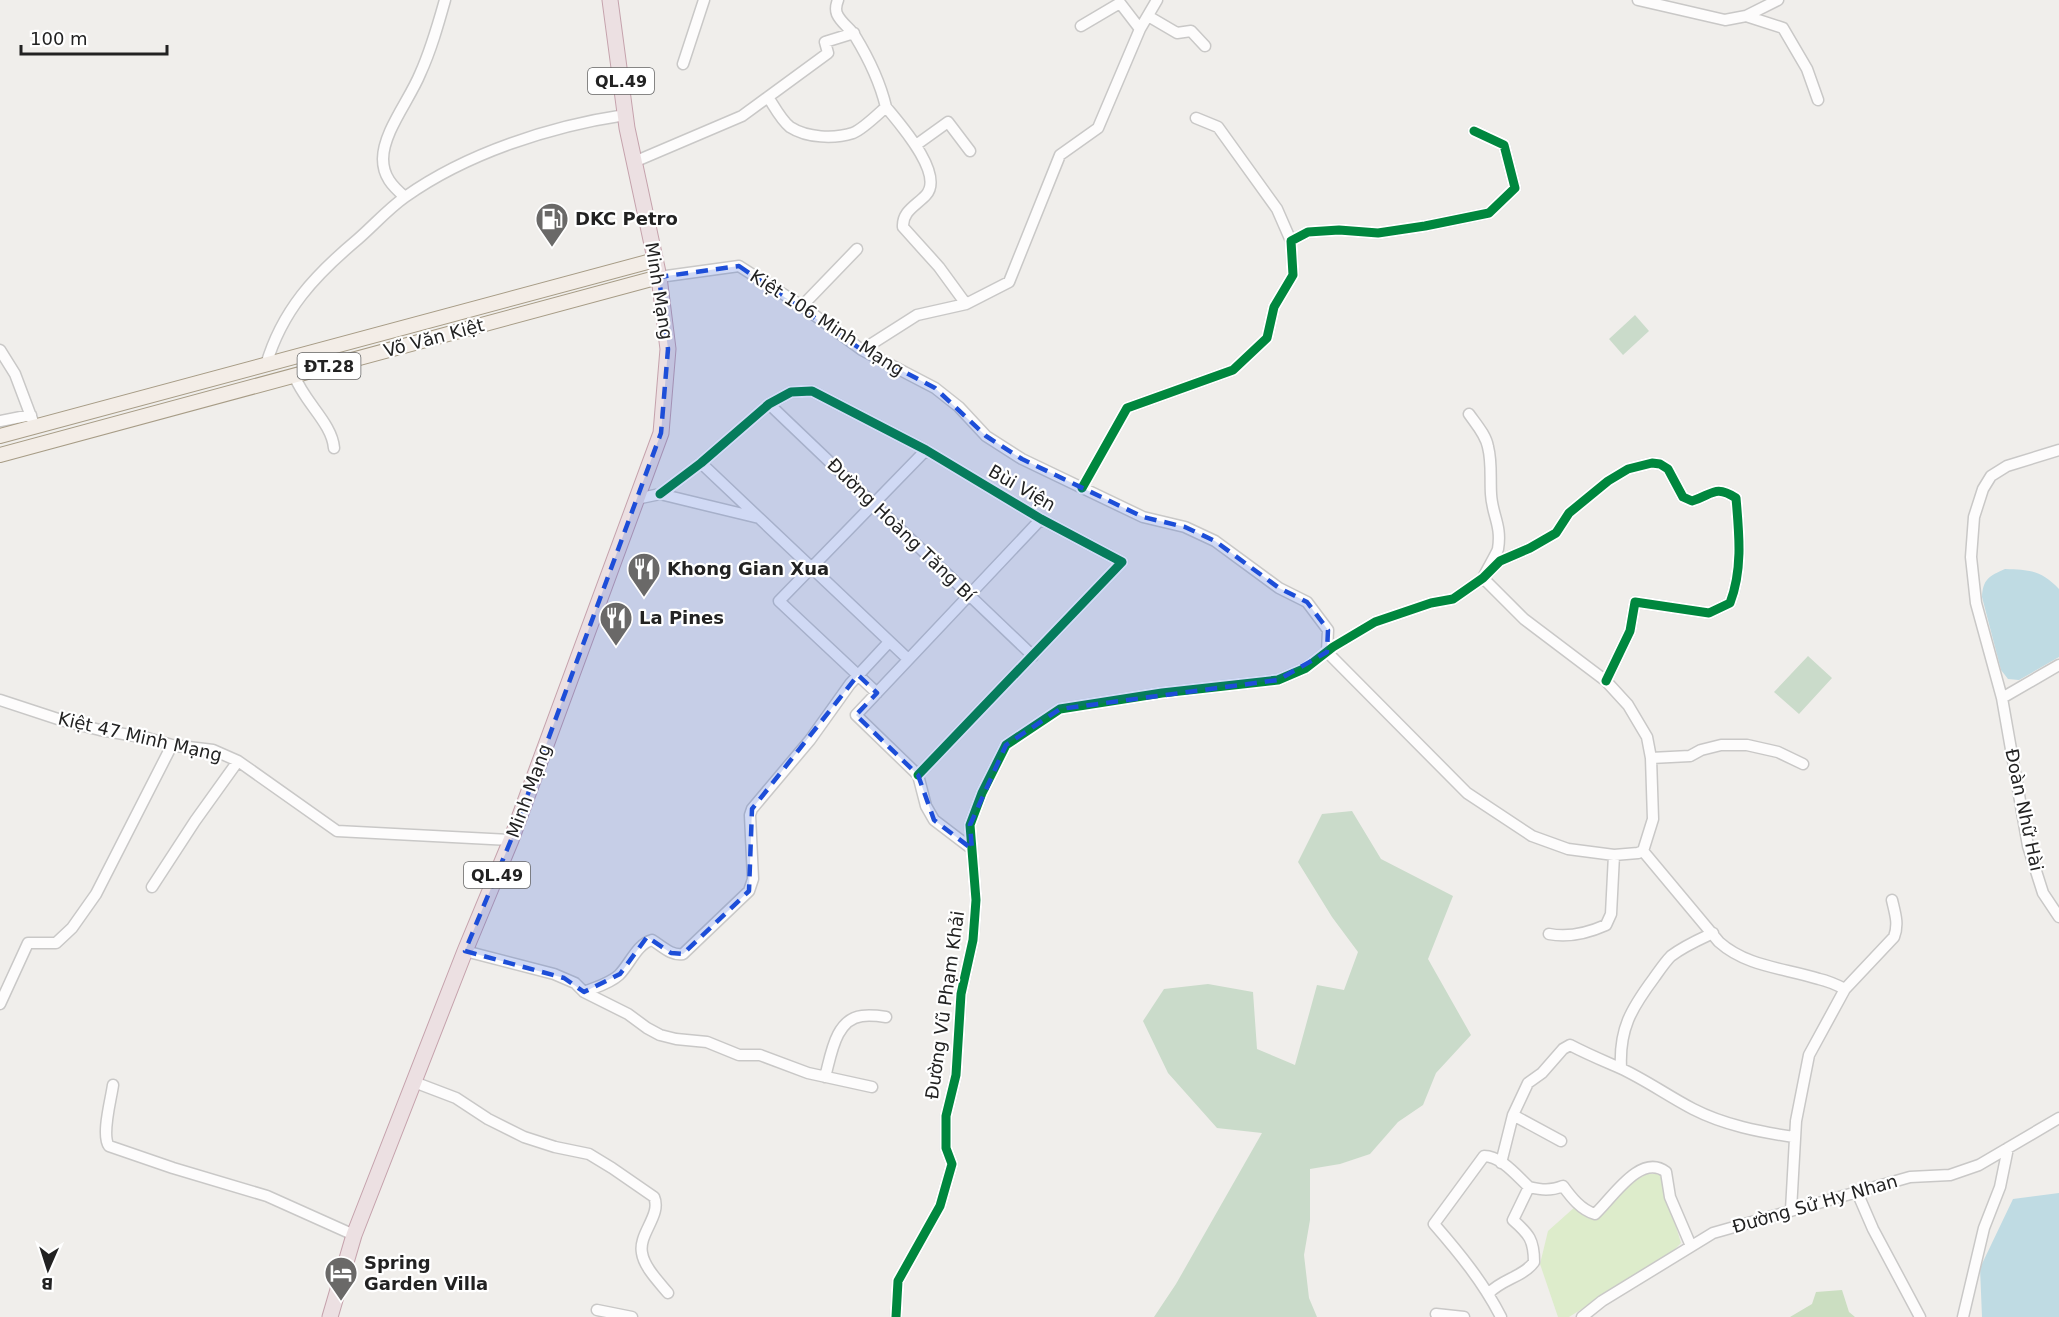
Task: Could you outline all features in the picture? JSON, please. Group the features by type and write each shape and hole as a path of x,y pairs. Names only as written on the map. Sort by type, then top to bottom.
{"highway":[{"name":"QL.49","path":"610,0 625,115 634,162"},
{"name":"Minh Mạng","path":"330,1317 354,1235 511,840 661,433 668,349 658,277 634,162"}],"main road":[{"name":"Võ Văn Kiệt","path":"0,436 33,421 266,365 655,261"},
{"name":"Võ Văn Kiệt","path":"0,455 658,277"},
{"path":"368,337 373,354"}],"street":[{"path":"405,197 386,177 383,153 388,137 420,76 445,0"},
{"path":"683,64 704,0"},
{"path":"838,0 837,12 842,22 854,33 881,87 886,107 916,145 929,173 931,182 928,193 907,212 903,227 939,267 966,304"},
{"path":"862,350 917,315 966,304 1009,282 1060,156 1098,128 1140,29 1157,0"},
{"path":"1638,0 1660,2 1725,20 1746,16 1778,0"},
{"path":"1081,26 1120,3 1140,29"},
{"path":"1148,16 1178,33 1191,30 1205,46"},
{"path":"1746,16 1783,28 1808,69 1818,100"},
{"path":"634,162 742,116 828,53 825,42 854,33"},
{"path":"768,97 789,126 801,132 827,137 855,132 886,107"},
{"path":"266,365 279,327 309,285 334,259 405,197 449,171 503,147 561,127 625,115"},
{"path":"1082,488 1127,408 1233,370 1267,338 1274,307 1293,275 1291,241 1277,209 1218,127 1196,118"},
{"path":"916,145 948,122 970,151"},
{"path":"1291,241 1308,231 1339,230 1378,233 1489,213 1515,188 1504,145 1474,130"},
{"path":"802,306 857,249"},
{"name":"Kiệt 106 Minh Mạng","path":"658,277 739,267 802,306 862,350 935,388 959,407 986,436 1022,459 1143,517 1185,526 1215,541 1279,588 1307,602 1328,630 1327,652"},
{"path":"0,350 15,374 33,421 0,421"},
{"path":"294,375 298,386 332,434 334,448"},
{"name":"Bùi Viện","path":"660,494 701,463 769,404 791,392 812,391 926,450 1041,519 1122,562 918,775"},
{"name":"Đường Hoàng Tăng Bí","path":"769,404 1033,656"},
{"path":"1469,414 1488,447 1492,473 1493,508 1499,531 1498,552 1490,561 1482,578 1524,619 1606,681 1628,705 1637,720 1647,737 1651,758 1653,819 1643,851"},
{"path":"877,693 779,601 926,450"},
{"name":"Đoàn Nhữ Hài","path":"2059,450 2007,466 1991,476 1983,489 1974,517 1971,557 1976,603 2002,698 2028,846 2043,893 2059,917"},
{"path":"701,463 908,660"},
{"name":"Đường Vũ Phạm Khải","path":"896,1317 898,1281 940,1206 952,1164 946,1148 946,1116 956,1075 961,994 973,940 976,900 970,825 982,793 1006,745 1060,709 1162,693 1278,680 1305,668 1375,622 1431,603 1453,599 1482,578 1500,561 1556,533 1569,513 1608,481 1628,469 1652,463 1660,464 1668,469 1683,497 1692,501 1718,489 1726,491 1736,498 1740,543 1736,587 1730,603 1709,613 1635,602 1630,631 1606,681"},
{"path":"636,499 660,494 760,518"},
{"path":"972,849 934,820 926,806 918,775 856,715 1041,519"},
{"path":"584,992 607,983 620,974 642,944 648,941 652,940 671,953 683,954 749,891 753,879 750,815 752,809 810,740 842,694 889,642"},
{"path":"1327,652 1467,793 1532,836 1568,849 1614,855 1643,851"},
{"path":"2002,698 2059,665"},
{"name":"Kiệt 47 Minh Mạng","path":"0,700 100,730 172,745 213,750 238,761 337,831 511,840"},
{"path":"0,1004 28,943 56,943 72,928 96,894 172,745"},
{"path":"1651,758 1690,756 1701,750 1721,745 1748,746 1778,752 1803,764"},
{"path":"152,887 238,761"},
{"path":"1643,851 1729,951 1744,959 1819,978 1845,989"},
{"path":"1549,934 1563,937 1592,931 1606,925 1611,914 1614,855"},
{"path":"1791,1210 1794,1137 1809,1055 1845,989 1894,937 1897,921 1892,900"},
{"path":"1621,1068 1620,1049 1623,1032 1637,1001 1669,957 1713,933"},
{"path":"465,951 564,978 575,983 584,992 628,1014 647,1029 660,1035 707,1042 739,1055 760,1054 808,1073 872,1087"},
{"path":"825,1077 844,1025 862,1016 886,1017"},
{"path":"1501,1162 1513,1115 1528,1083 1542,1073 1570,1045 1601,1061 1621,1068 1695,1110 1766,1132 1794,1137"},
{"path":"414,1082 456,1098 488,1119 524,1137 589,1154 654,1197 656,1206 641,1251 644,1260 668,1293"},
{"path":"113,1085 106,1135 106,1143 109,1146 257,1193 354,1235"},
{"path":"1513,1115 1561,1141"},
{"name":"Đường Sử Hy Nhan","path":"1582,1317 1602,1301 1713,1233 1910,1177 1950,1175 1979,1165 2059,1118"},
{"path":"1962,1317 1984,1228 2000,1187 2008,1148"},
{"path":"1501,1317 1489,1293 1467,1262 1434,1224 1485,1156 1501,1162 1529,1187 1543,1191 1563,1186 1574,1199 1595,1214 1623,1182 1639,1172 1655,1168 1662,1170 1666,1172 1670,1197 1691,1246"},
{"path":"1489,1293 1503,1281 1525,1270 1534,1262 1529,1236 1513,1220 1529,1187"},
{"path":"1857,1192 1873,1229 1920,1317"},
{"path":"597,1310 632,1317"},
{"path":"1436,1314 1464,1317"}],"highlighted area":[{"path":"739,266 862,350 935,388 986,436 1022,459 1143,517 1185,527 1215,541 1279,588 1307,602 1328,630 1327,652 1278,680 1060,709 1006,745 970,825 972,849 934,820 918,775 856,715 877,693 858,675 752,809 749,891 683,954 671,953 647,937 620,974 584,992 564,978 465,951 511,840 661,433 668,349 659,277"}],"green space":[{"path":"1635,315 1649,331 1623,355 1609,339"},
{"path":"1808,656 1832,678 1799,714 1774,692"},
{"path":"1352,811 1381,859 1453,896 1428,959 1471,1035 1436,1073 1423,1105 1398,1122 1370,1154 1340,1164 1310,1169 1310,1220 1304,1255 1309,1298 1317,1317 1154,1317 1176,1284 1262,1133 1217,1128 1168,1073 1143,1021 1164,989 1208,984 1253,992 1257,1049 1295,1065 1317,985 1344,990 1358,952 1332,917 1298,862 1322,814"},
{"path":"1647,1174 1660,1174 1681,1243 1669,1255 1569,1317 1558,1317 1540,1264 1548,1231 1576,1206 1595,1219 1604,1214 1627,1185"},
{"path":"1842,1290 1849,1312 1855,1317 1790,1317 1812,1304 1816,1292"}],"water":[{"path":"2005,569 2035,572 2059,589 2059,657 2019,680 2008,679 2001,670 1982,597 1985,582"},
{"path":"2059,1193 2059,1317 1982,1317 1980,1268 2013,1199"}],"cycle path":[{"path":"1082,488 1127,408 1233,370 1267,338 1274,307 1293,275 1291,241 1308,232 1339,230 1378,233 1489,213 1515,188 1504,145 1474,131"},
{"path":"660,494 701,463 769,404 791,392 812,391 926,450 1041,519 1122,562 918,775"},
{"path":"896,1317 898,1281 940,1206 952,1164 946,1148 946,1116 956,1075 961,994 973,940 976,900 970,825 982,793 1006,745 1060,709 1162,693 1278,680 1306,668 1333,647 1375,622 1431,603 1453,599 1483,578 1500,561 1556,533 1569,513 1608,481 1628,469 1652,463 1660,464 1668,469 1683,497 1692,501 1718,491 1736,498 1738,564 1730,603 1709,613 1635,602 1630,631 1606,681"}],"place":[{"name":"DKC Petro","path":"552,248"},
{"name":"Khong Gian Xua","path":"644,598"},
{"name":"La Pines","path":"616,647"},
{"name":"Spring Garden Villa","path":"341,1302"}]}
